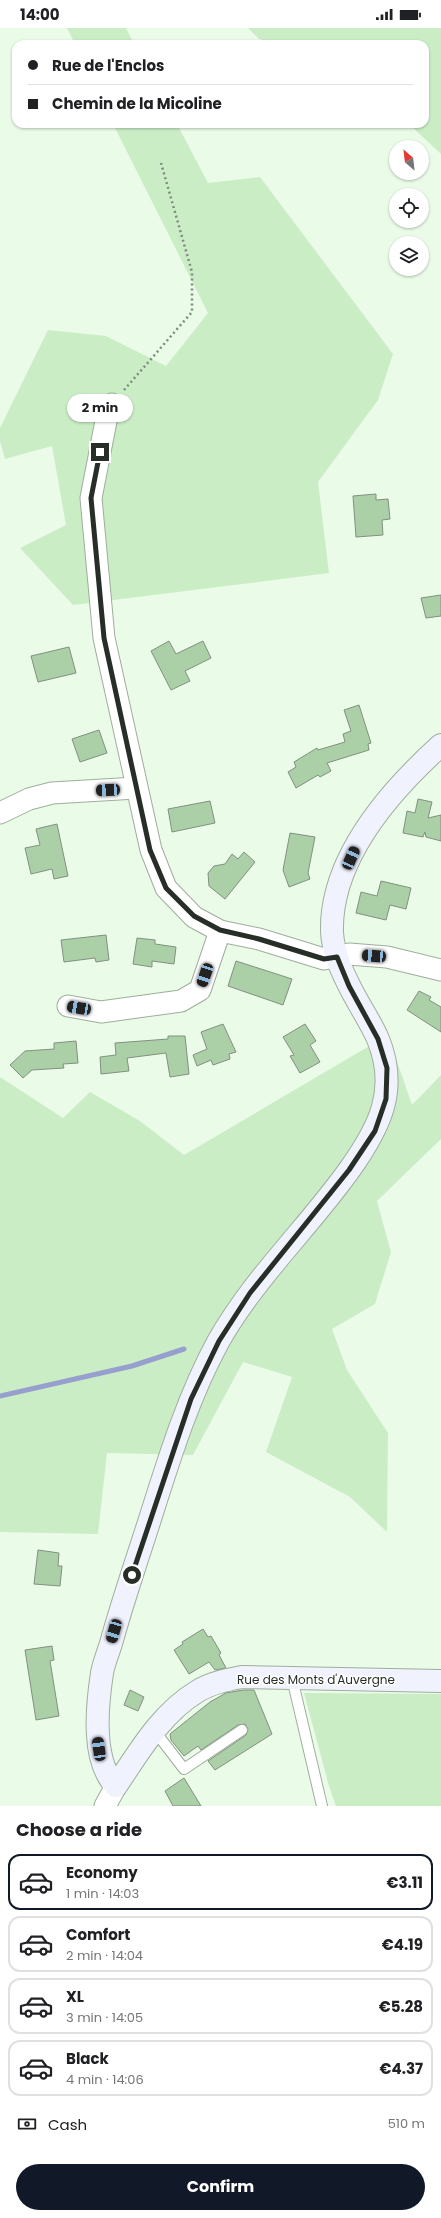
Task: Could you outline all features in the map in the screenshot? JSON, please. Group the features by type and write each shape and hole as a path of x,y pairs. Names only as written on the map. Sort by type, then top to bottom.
{"street":[{"path":"112,404 106,422 91,498 104,638 150,850 166,888 194,916 220,930 259,939 324,959 350,954 387,957 441,970"},
{"path":"116,1786 108,1778 101,1760 98,1738 102,1672 127,1589 191,1399 219,1341 250,1293 349,1170 375,1131 386,1099 387,1068 378,1039 349,986 337,957 332,933 334,901 360,837 388,798 413,770 441,745"},
{"path":"0,813 29,799 52,793 136,788"},
{"path":"68,1006 101,1012 181,1001 200,990 220,930"},
{"name":"Rue des Monts d'Auvergne","path":"105,1806 116,1786 154,1730 170,1712 198,1691 218,1683 242,1677 441,1681"}],"lane":[{"path":"292,1678 322,1806"},
{"path":"154,1730 184,1769 242,1730"}],"path":[{"path":"112,404 192,312 192,272 161,163"}],"green space":[{"path":"67,28 126,28 132,40 73,40"},
{"path":"248,28 441,28 441,154 429,143 429,140 426,140 413,128 429,128 429,40 259,39"},
{"path":"115,128 179,128 208,183 260,177 393,354 378,400 318,482 329,573 73,605 20,548 66,525 52,446 5,459 0,441 0,428 48,330 106,336 166,366 208,313"},
{"path":"388,1035 412,1105 441,1075 441,1139 377,1201 391,1252 375,1304 332,1329 347,1370 388,1433 387,1532 350,1497 266,1452 292,1377 243,1362 193,1455 107,1453 98,1534 0,1532 0,1077 63,1118 90,1092 140,1121 184,1155"},
{"path":"304,1693 441,1694 441,1806 336,1806 329,1786"}],"building":[{"path":"376,494 376,500 388,499 390,519 382,520 383,535 356,537 353,496"},
{"path":"441,595 441,616 426,618 421,598"},
{"path":"169,641 176,654 203,641 211,658 185,671 190,681 171,690 151,651"},
{"path":"69,647 76,673 38,682 31,656"},
{"path":"359,705 371,743 368,744 369,750 327,763 331,771 320,777 318,775 296,788 288,772 296,767 294,762 317,748 318,750 345,742 343,734 351,731 344,710"},
{"path":"99,730 107,753 80,762 72,739"},
{"path":"418,799 432,802 428,818 441,815 441,841 426,837 425,832 423,837 403,833 407,811 415,813"},
{"path":"210,801 215,823 172,832 168,809"},
{"path":"57,824 68,876 54,879 52,869 31,874 25,848 40,845 36,829"},
{"path":"290,833 315,837 308,873 310,879 289,887 283,870"},
{"path":"244,852 255,862 225,899 209,886 208,873 214,866 225,864 232,854 238,859"},
{"path":"381,881 411,888 406,909 390,905 386,920 356,913 361,892 377,896"},
{"path":"106,935 109,960 96,962 95,958 64,962 61,940"},
{"path":"137,938 155,940 155,944 176,947 174,964 152,961 152,967 133,964"},
{"path":"236,961 292,979 283,1005 228,986"},
{"path":"419,991 431,997 429,1000 441,1007 441,1032 407,1010"},
{"path":"223,1024 236,1052 229,1054 230,1059 213,1065 211,1060 197,1066 193,1055 207,1049 201,1032"},
{"path":"305,1024 316,1041 310,1045 320,1062 300,1073 290,1056 294,1055 283,1037"},
{"path":"168,1036 185,1036 189,1074 170,1077 166,1053 127,1058 129,1071 101,1074 100,1057 116,1055 115,1043 168,1039"},
{"path":"76,1041 78,1063 63,1064 64,1068 32,1070 23,1078 10,1065 25,1051 54,1049 54,1043"},
{"path":"38,1550 59,1553 58,1566 62,1566 60,1586 34,1584"},
{"path":"203,1629 208,1637 211,1636 221,1653 219,1655 226,1668 215,1670 209,1662 189,1674 174,1650 183,1644 182,1642"},
{"path":"52,1646 54,1660 50,1661 59,1716 36,1720 25,1650"},
{"path":"130,1690 144,1697 138,1711 124,1705"},
{"path":"254,1690 272,1734 215,1770 208,1761 246,1735 248,1729 245,1724 238,1725 201,1750 198,1746 184,1756 171,1740 170,1734 210,1702 226,1693"},
{"path":"184,1778 201,1806 173,1806 165,1791"}],"waterway":[{"path":"0,1396 132,1366 184,1349"}],"route":[{"path":"100,452 91,498 104,638 150,850 166,888 194,916 220,930 259,939 324,959 337,957 349,986 378,1039 387,1068 386,1099 375,1131 349,1170 250,1293 219,1341 191,1399 132,1575"}]}
